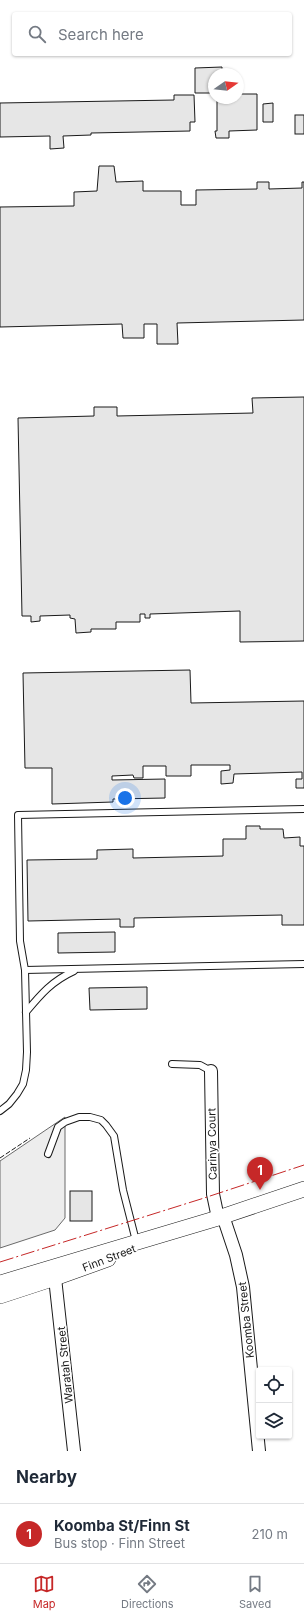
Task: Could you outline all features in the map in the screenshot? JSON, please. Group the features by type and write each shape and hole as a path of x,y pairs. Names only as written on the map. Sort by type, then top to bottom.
{"street":[{"name":"Carinya Court","path":"211,1071 213,1194 220,1217"},
{"name":"Finn Street","path":"0,1283 54,1272 304,1190"},
{"name":"Finn Street","path":"0,1296 54,1272 136,1241 220,1217"},
{"name":"Koomba Street","path":"220,1217 236,1255 243,1287 259,1451"},
{"name":"Waratah Street","path":"54,1272 74,1451"}],"lane":[{"path":"0,1110 9,1104 23,1084 26,1070 25,970 20,941 18,815 304,809"},
{"path":"25,970 304,964"},
{"path":"26,1012 44,990 62,976 77,969"},
{"path":"172,1064 200,1065 211,1071"},
{"path":"48,1154 58,1127 65,1122 79,1117 90,1117 101,1120 114,1136 123,1190 136,1241"}],"shaded area":[{"path":"65,1117 65,1218 55,1230 0,1248 0,1161"}],"building":[{"path":"222,67 208,68 208,93 195,93 195,68"},
{"path":"244,94 257,94 257,130 229,131 229,138 216,138 215,131 217,131 217,104 244,104"},
{"path":"174,95 194,95 195,122 190,122 190,131 91,133 91,135 63,136 64,148 50,149 50,136 0,137 0,103 174,100"},
{"path":"273,103 273,122 263,122 263,104"},
{"path":"295,115 304,115 304,134 295,134"},
{"path":"99,166 114,166 116,182 143,181 143,191 181,191 181,205 196,205 196,190 257,189 257,182 269,182 269,189 302,188 302,182 304,182 304,320 177,323 178,344 157,344 157,324 144,324 144,338 123,338 122,324 0,327 0,207 74,206 74,192 97,191"},
{"path":"304,397 304,641 240,642 240,611 150,614 150,618 145,618 145,614 140,614 140,622 116,622 116,629 91,629 91,632 76,633 75,619 70,618 70,615 40,616 40,621 31,622 31,616 22,616 18,418 94,416 94,407 117,407 117,416 253,413 252,398"},
{"path":"190,670 191,703 304,701 304,788 296,788 296,779 302,779 302,772 234,774 233,783 221,784 221,771 230,770 230,765 191,765 191,776 166,776 166,766 143,766 143,778 134,778 133,775 112,776 112,780 165,779 165,798 113,799 113,802 52,804 52,768 25,768 23,673"},
{"path":"246,826 260,826 260,829 283,829 284,838 300,837 300,846 304,846 304,925 282,925 282,915 134,918 134,927 120,927 120,919 28,921 27,860 97,859 97,850 133,849 133,858 223,856 223,839 246,839"},
{"path":"115,932 115,952 58,953 58,933"},
{"path":"147,987 147,1009 90,1010 89,988"},
{"path":"70,1191 92,1191 92,1221 70,1221"}],"fence":[{"path":"0,1158 30,1138"}],"power":[{"path":"0,1262 304,1165"}],"place":[{"name":"Koomba St/Finn St","path":"260,1190"}]}
